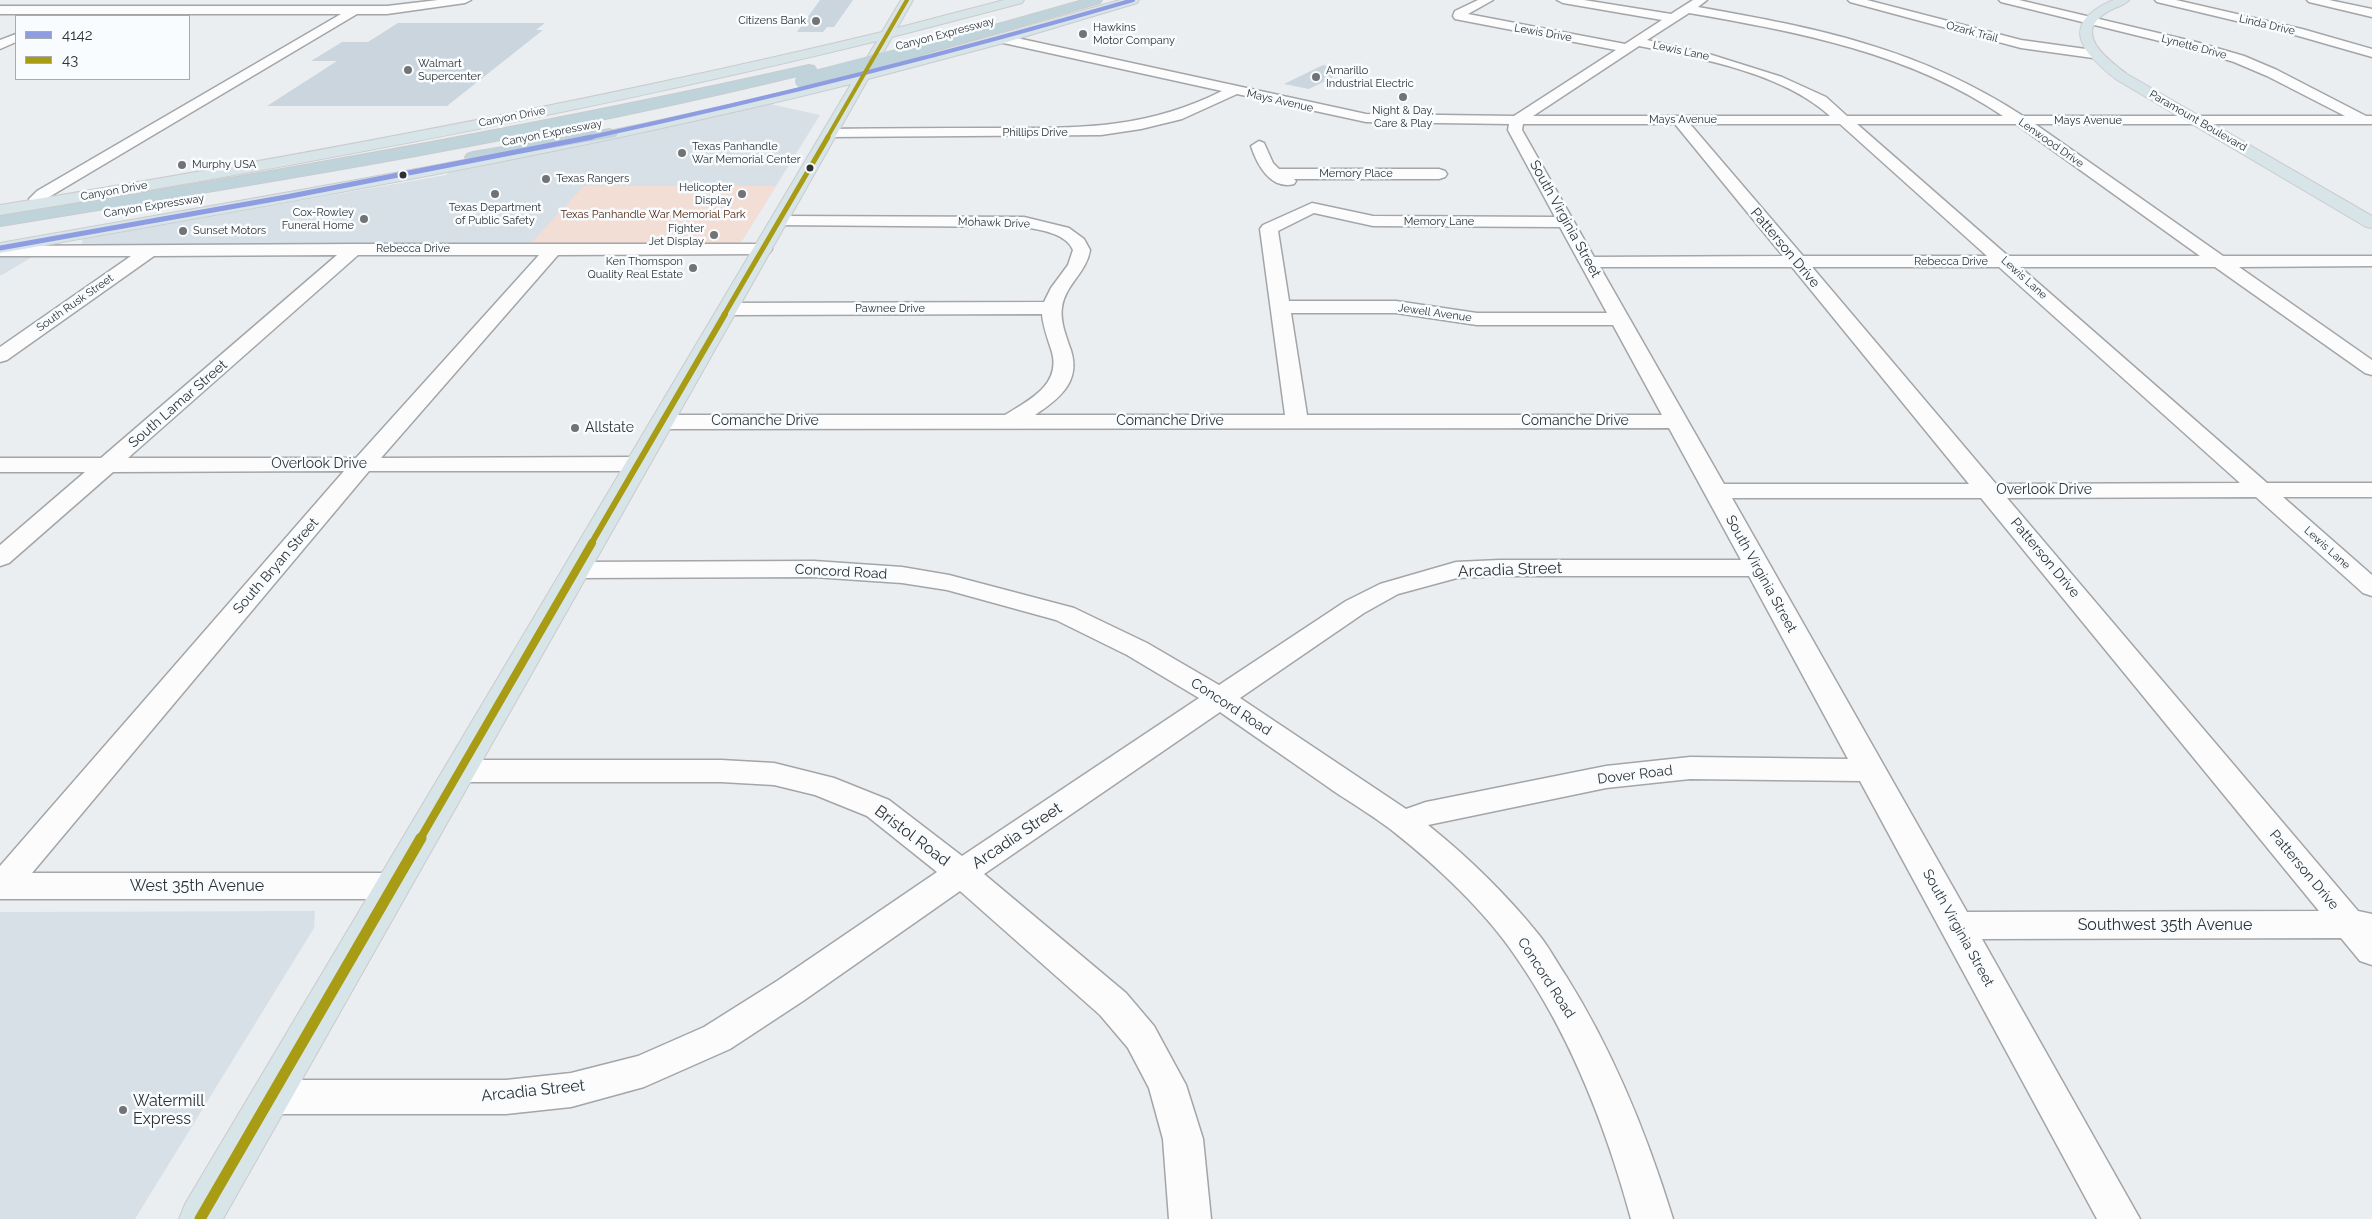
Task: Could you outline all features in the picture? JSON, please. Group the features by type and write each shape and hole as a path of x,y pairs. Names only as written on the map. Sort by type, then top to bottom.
{"highway":[{"name":"Canyon Expressway","path":"921,51 1064,0"},
{"name":"Canyon Expressway","path":"0,231 605,122 807,80 921,51 1096,0"},
{"path":"1033,31 1113,0"},
{"path":"282,180 586,102"},
{"path":"282,180 345,178 610,134"},
{"name":"Canyon Expressway","path":"0,221 282,180"}],"main road":[{"name":"Canyon Drive","path":"0,210 302,158 586,102 887,35 915,9 969,13 1018,0"},
{"path":"915,9 911,34 905,48 904,58 921,51 1003,39 1133,0"},
{"path":"2093,54 2085,36 2089,21 2093,14 2101,9 2123,0"},
{"path":"200,1219 779,221 829,114 863,76 887,35 915,9"},
{"path":"807,80 863,76 921,51"},
{"path":"763,101 807,80 835,74 844,58 841,53 811,52"},
{"name":"Paramount Boulevard","path":"2093,54 2122,77 2372,223"},
{"path":"67,243 610,134 763,101 806,101 829,114"}],"street":[{"path":"67,15 102,0"},
{"path":"215,10 235,0"},
{"path":"38,204 37,199 43,194 355,10 368,0"},
{"path":"0,10 355,10 403,8 465,0"},
{"name":"Lewis Drive","path":"1488,0 1459,14 1459,16 1631,45"},
{"name":"Lenwood Drive","path":"1563,0 1687,9 1801,30 1864,48 1942,76 1979,94 2021,121 2372,369"},
{"name":"Ozark Trail","path":"1854,0 2014,42 2093,54"},
{"name":"Lynette Drive","path":"2005,0 2192,45 2239,59 2272,72 2370,121"},
{"name":"Linda Drive","path":"2161,0 2298,32 2372,53"},
{"path":"2313,0 2372,13"},
{"path":"1517,120 1687,9"},
{"path":"0,45 15,38"},
{"name":"Mays Avenue","path":"1003,39 1366,118 1517,120 2370,121"},
{"name":"Lewis Lane","path":"1631,45 1702,55 1758,71 1821,100 1846,120 2372,588"},
{"name":"Phillips Drive","path":"829,114 1078,132 1115,130 1153,124 1190,112 1234,90"},
{"name":"South Virginia Street","path":"1517,120 1515,130 2119,1219"},
{"name":"Patterson Drive","path":"1679,120 1988,490 2361,924 2372,951"},
{"path":"1259,146 1264,163 1273,174"},
{"name":"Memory Lane","path":"1273,174 1307,197 1381,221 1567,222"},
{"name":"Memory Place","path":"1273,174 1439,174"},
{"path":"1297,421 1269,229 1307,197"},
{"name":"Mohawk Drive","path":"779,221 1024,222 1058,230 1079,243 1082,250 1080,259 1057,294 1052,308"},
{"name":"Rebecca Drive","path":"0,249 67,243 151,250 763,249"},
{"name":"South Bryan Street","path":"1,886 363,464 554,249"},
{"name":"South Rusk Street","path":"0,356 151,250"},
{"name":"South Lamar Street","path":"0,558 355,250"},
{"name":"Rebecca Drive","path":"1589,262 2372,261"},
{"name":"Jewell Avenue","path":"1280,307 1396,307 1476,319 1621,319"},
{"path":"1011,421 1052,391 1065,372 1066,360 1055,333 1052,308"},
{"name":"Pawnee Drive","path":"728,309 1052,308"},
{"name":"Comanche Drive","path":"663,422 1677,421"},
{"name":"Overlook Drive","path":"0,465 638,464"},
{"name":"Overlook Drive","path":"1716,491 2372,490"},
{"name":"Concord Road","path":"576,570 814,568 902,575 949,583 1065,614 1138,648 1222,699 1404,823 1437,850 1484,895 1528,946 1578,1026 1612,1099 1640,1177 1652,1219"},
{"name":"Arcadia Street","path":"271,1097 506,1097 571,1090 644,1071 718,1038 1222,699 1355,607 1389,589 1456,570 1500,568 1757,568"},
{"name":"Dover Road","path":"1404,823 1426,813 1606,778 1690,768 1871,770"},
{"name":"Bristol Road","path":"460,771 721,771 774,774 823,786 878,808 961,873 1113,1004 1141,1037 1167,1085 1183,1139 1190,1219"},
{"name":"West 35th Avenue","path":"1,886 393,886"},
{"name":"Southwest 35th Avenue","path":"1957,926 2361,924"}],"shaded area":[{"path":"770,104 820,115 742,241 734,244 81,245 83,239 446,175 449,172 627,136"},
{"path":"0,257 32,257 0,275"},
{"path":"315,911 314,928 135,1219 0,1219 0,912"}],"green space":[{"name":"Texas Panhandle War Memorial Park","path":"584,186 776,186 742,241 734,244 531,243"}],"building":[{"path":"820,0 853,0 834,27 827,27 823,32 797,32"},
{"name":"Walmart Supercenter","path":"398,23 545,23 536,30 543,30 447,106 267,106 337,61 311,61 342,42 368,42"},
{"name":"Amarillo Industrial Electric","path":"1323,65 1347,70 1309,89 1284,84"}],"transit line":[{"name":"43","path":"200,1219 907,0"},
{"name":"4142","path":"0,248 428,170 712,111 993,41 1133,0"}],"place":[{"name":"Citizens Bank","path":"816,21"},
{"name":"Hawkins Motor Company","path":"1083,34"},
{"name":"Walmart Supercenter","path":"408,70"},
{"name":"Amarillo Industrial Electric","path":"1316,77"},
{"name":"Night & Day, Care & Play","path":"1403,97"},
{"name":"Texas Panhandle War Memorial Center","path":"682,153"},
{"name":"Murphy USA","path":"182,165"},
{"name":"Texas Rangers","path":"546,179"},
{"name":"Texas Department of Public Safety","path":"495,194"},
{"name":"Helicopter Display","path":"742,194"},
{"name":"Cox-Rowley Funeral Home","path":"364,219"},
{"name":"Sunset Motors","path":"183,231"},
{"name":"Fighter Jet Display","path":"714,235"},
{"name":"Ken Thomspon Quality Real Estate","path":"693,268"},
{"name":"Allstate","path":"575,428"},
{"name":"Watermill Express","path":"123,1110"}]}
